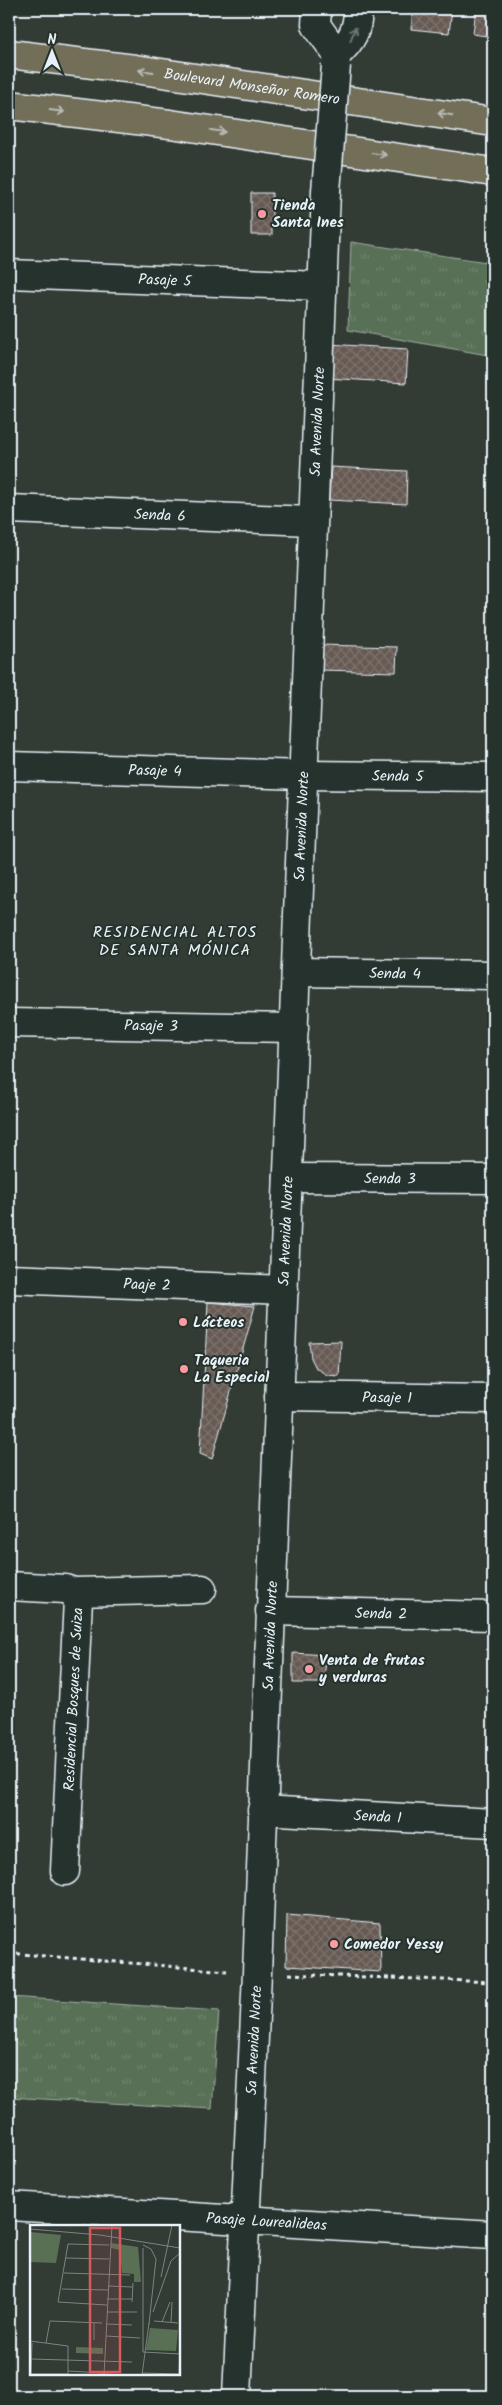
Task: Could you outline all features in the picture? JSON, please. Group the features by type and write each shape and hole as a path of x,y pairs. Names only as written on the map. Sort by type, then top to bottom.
{"highway":[{"name":"Boulevard Monseñor Romero","path":"9,54 135,69 493,122"},
{"path":"9,105 170,124 493,172"}],"street":[{"path":"317,9 316,25 336,59 351,42 358,23 358,9"},
{"name":"5a Avenida Norte","path":"237,2396 284,1290 321,286 336,59"},
{"name":"Pasaje 5","path":"9,274 321,286"},
{"name":"Senda 6","path":"9,509 312,521"},
{"name":"Pasaje 4","path":"9,766 303,775"},
{"name":"Senda 5","path":"303,775 493,777"},
{"name":"Senda 4","path":"296,972 493,975"},
{"name":"Pasaje 3","path":"9,1023 294,1028"},
{"name":"Senda 3","path":"288,1178 493,1179"},
{"name":"Paaje 2","path":"9,1278 284,1290"},
{"name":"Pasaje 1","path":"279,1396 493,1399"},
{"name":"Residencial Bosques de Suiza","path":"9,1586 65,1589 74,1592 78,1598 65,1872"},
{"path":"74,1592 202,1589"},
{"name":"Senda 2","path":"270,1611 493,1616"},
{"name":"Senda 1","path":"262,1810 493,1823"},
{"name":"Pasaje Lourealideas","path":"9,2206 493,2235"}],"green space":[{"path":"351,242 493,263 493,356 348,330"},
{"path":"9,1997 219,2011 212,2109 9,2097"}],"building":[{"path":"413,9 452,9 449,33 411,29"},
{"path":"476,9 493,9 493,37 473,34"},
{"name":"Tienda Santa Ines","path":"251,193 272,193 272,235 251,235"},
{"path":"328,344 408,349 406,383 326,378"},
{"path":"331,467 407,471 406,504 329,500"},
{"path":"320,645 397,647 396,672 319,670"},
{"path":"208,1302 255,1306 212,1459 200,1454"},
{"path":"341,1341 339,1376 327,1375 316,1368 311,1358 309,1342"},
{"name":"Venta de frutas y verduras","path":"293,1653 327,1655 323,1683 293,1683"},
{"name":"Comedor Yessy","path":"287,1915 380,1923 381,1972 286,1966"}],"place":[{"name":"Tienda Santa Ines","path":"262,214"},
{"name":"Lácteos","path":"183,1322"},
{"name":"Taqueria La Especial","path":"184,1369"},
{"name":"Venta de frutas y verduras","path":"309,1669"},
{"name":"Comedor Yessy","path":"334,1944"}],"district":[{"name":"RESIDENCIAL ALTOS DE SANTA MÓNICA","path":"175,940"}]}
